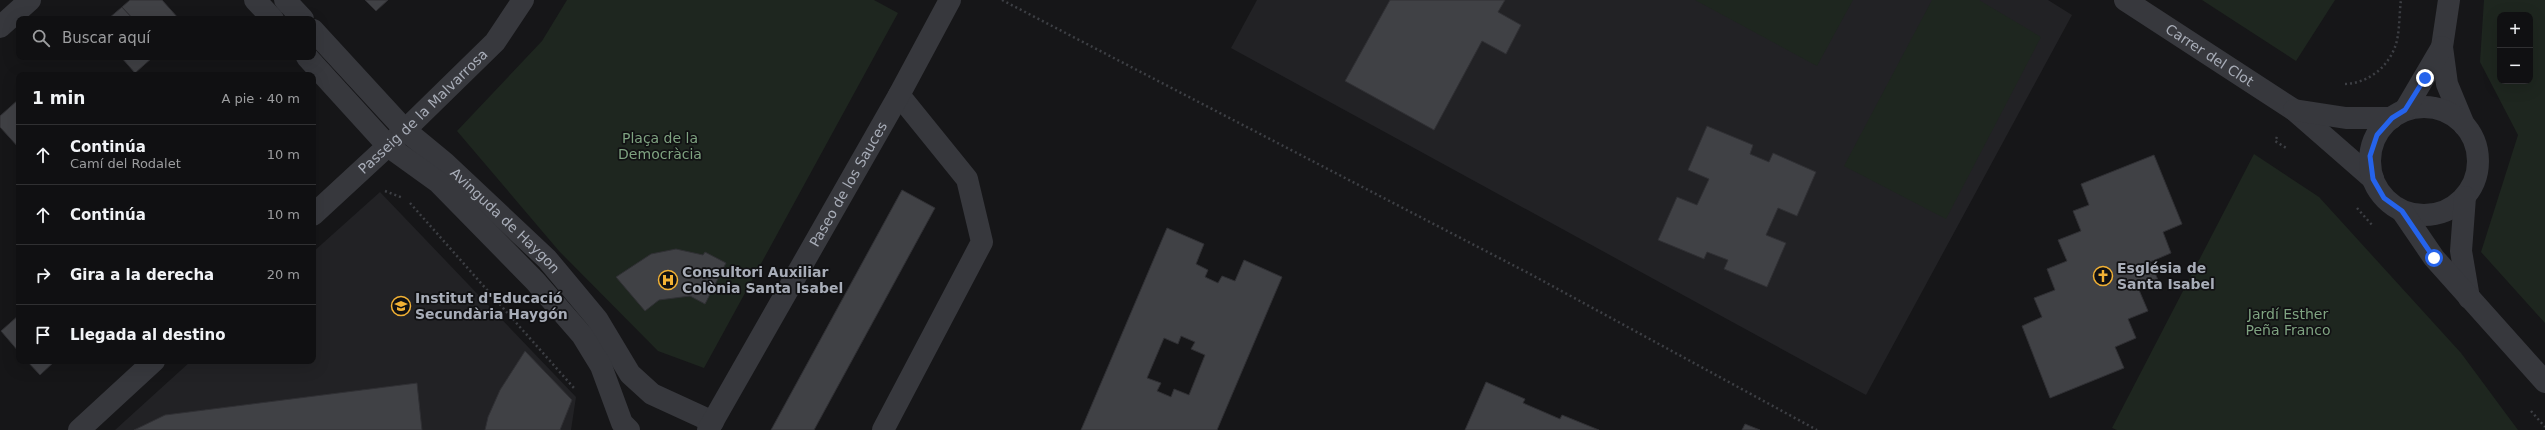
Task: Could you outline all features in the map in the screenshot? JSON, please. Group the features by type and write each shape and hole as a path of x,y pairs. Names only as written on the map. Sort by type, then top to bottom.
{"street":[{"path":"0,27 30,0"},
{"path":"255,0 270,16"},
{"path":"285,0 300,16"},
{"name":"Passeig de la Malvarrosa","path":"316,212 405,130 495,42 523,0"},
{"name":"Paseo de los Sauces","path":"710,426 899,95 950,0"},
{"name":"Carrer del Clot","path":"2125,0 2294,110 2373,179"},
{"path":"2449,0 2442,47 2447,84 2464,125 2475,141 2478,161 2475,180 2465,198 2461,251 2469,299"},
{"name":"Avinguda de Haygon","path":"316,33 405,130 445,163 547,259 597,319 630,374 652,394 710,426"},
{"path":"2442,47 2398,114 2377,135 2370,156 2373,179 2384,198 2402,211 2434,258 2469,299 2545,382"},
{"name":"Avinguda de Haygon","path":"310,60 388,146 438,182 535,281 582,335 601,366 622,423 629,430"},
{"path":"883,430 982,242 966,179 899,95"},
{"path":"2398,114 2421,107 2437,108 2452,114 2464,125"},
{"name":"Carrer del Clot","path":"2294,110 2346,118 2398,114"},
{"path":"2402,211 2424,216 2446,211 2465,198"},
{"path":"79,430 151,364"}],"path":[{"path":"1002,0 1524,271 1817,430"},
{"path":"352,179 407,199 575,389"}],"shaded area":[{"path":"1257,0 2048,0 2072,15 1866,395 1231,48"},
{"name":"Institut d'Educació Secundària Haygón","path":"380,192 576,397 571,430 115,430 188,364 316,364 316,249"}],"green space":[{"name":"Plaça de la Democràcia","path":"567,0 874,0 898,13 704,368 658,351 559,251 457,131 542,41"},
{"path":"1695,0 1853,0 1817,66"},
{"path":"1932,0 1979,0 2041,37 1946,219 1844,166"},
{"path":"2202,0 2335,0 2296,61"},
{"path":"2484,0 2545,0 2545,323 2481,252 2518,135 2480,62"},
{"name":"Jardí Esther Peña Franco","path":"2254,154 2319,197 2461,353 2518,430 2117,430 2112,428"}],"building":[{"path":"130,0 162,0 176,16 130,16 122,7"},
{"path":"365,0 388,0 376,11"},
{"path":"1390,0 1505,0 1498,12 1521,25 1506,54 1482,41 1434,130 1345,81"},
{"path":"122,7 130,16 112,16"},
{"path":"124,60 150,60 136,72 134,72"},
{"path":"16,102 16,145 0,127 0,116"},
{"path":"1707,126 1753,145 1750,154 1769,162 1773,153 1816,172 1797,216 1778,208 1766,235 1786,243 1767,287 1724,269 1728,260 1707,252 1704,259 1658,240 1677,197 1697,205 1709,179 1688,170"},
{"name":"Església de Santa Isabel","path":"2154,155 2182,224 2163,232 2171,253 2150,262 2159,282 2139,290 2148,311 2128,319 2136,338 2115,347 2124,368 2050,398 2022,326 2042,317 2034,298 2055,290 2047,269 2067,261 2058,240 2081,231 2073,211 2089,205 2081,184"},
{"path":"902,190 935,208 814,430 771,430"},
{"path":"1167,228 1204,244 1196,264 1208,270 1205,277 1218,283 1222,276 1235,281 1244,260 1282,277 1217,430 1081,430","holes":["1181,336 1195,342 1191,349 1205,355 1189,395 1174,389 1171,397 1157,391 1161,383 1147,378 1164,338 1178,344"]},
{"name":"Consultori Auxiliar Colònia Santa Isabel","path":"676,249 703,255 705,252 726,263 705,304 690,296 659,300 645,311 616,277 651,254"},
{"path":"16,318 16,348 1,331"},
{"path":"525,351 572,400 560,430 485,430 488,417 500,390"},
{"path":"30,364 52,364 40,375"},
{"path":"1486,382 1525,399 1523,403 1560,419 1562,415 1599,430 1465,430"},
{"path":"417,383 422,430 134,430 165,415"},
{"path":"1745,424 1760,430 1742,430"}],"place":[{"name":"Església de Santa Isabel","path":"2103,276"},
{"name":"Consultori Auxiliar Colònia Santa Isabel","path":"668,280"},
{"name":"Institut d'Educació Secundària Haygón","path":"401,306"}],"route":[{"path":"2425,78 2405,110 2392,118 2377,135 2370,156 2373,179 2384,198 2402,211 2434,258"}]}
